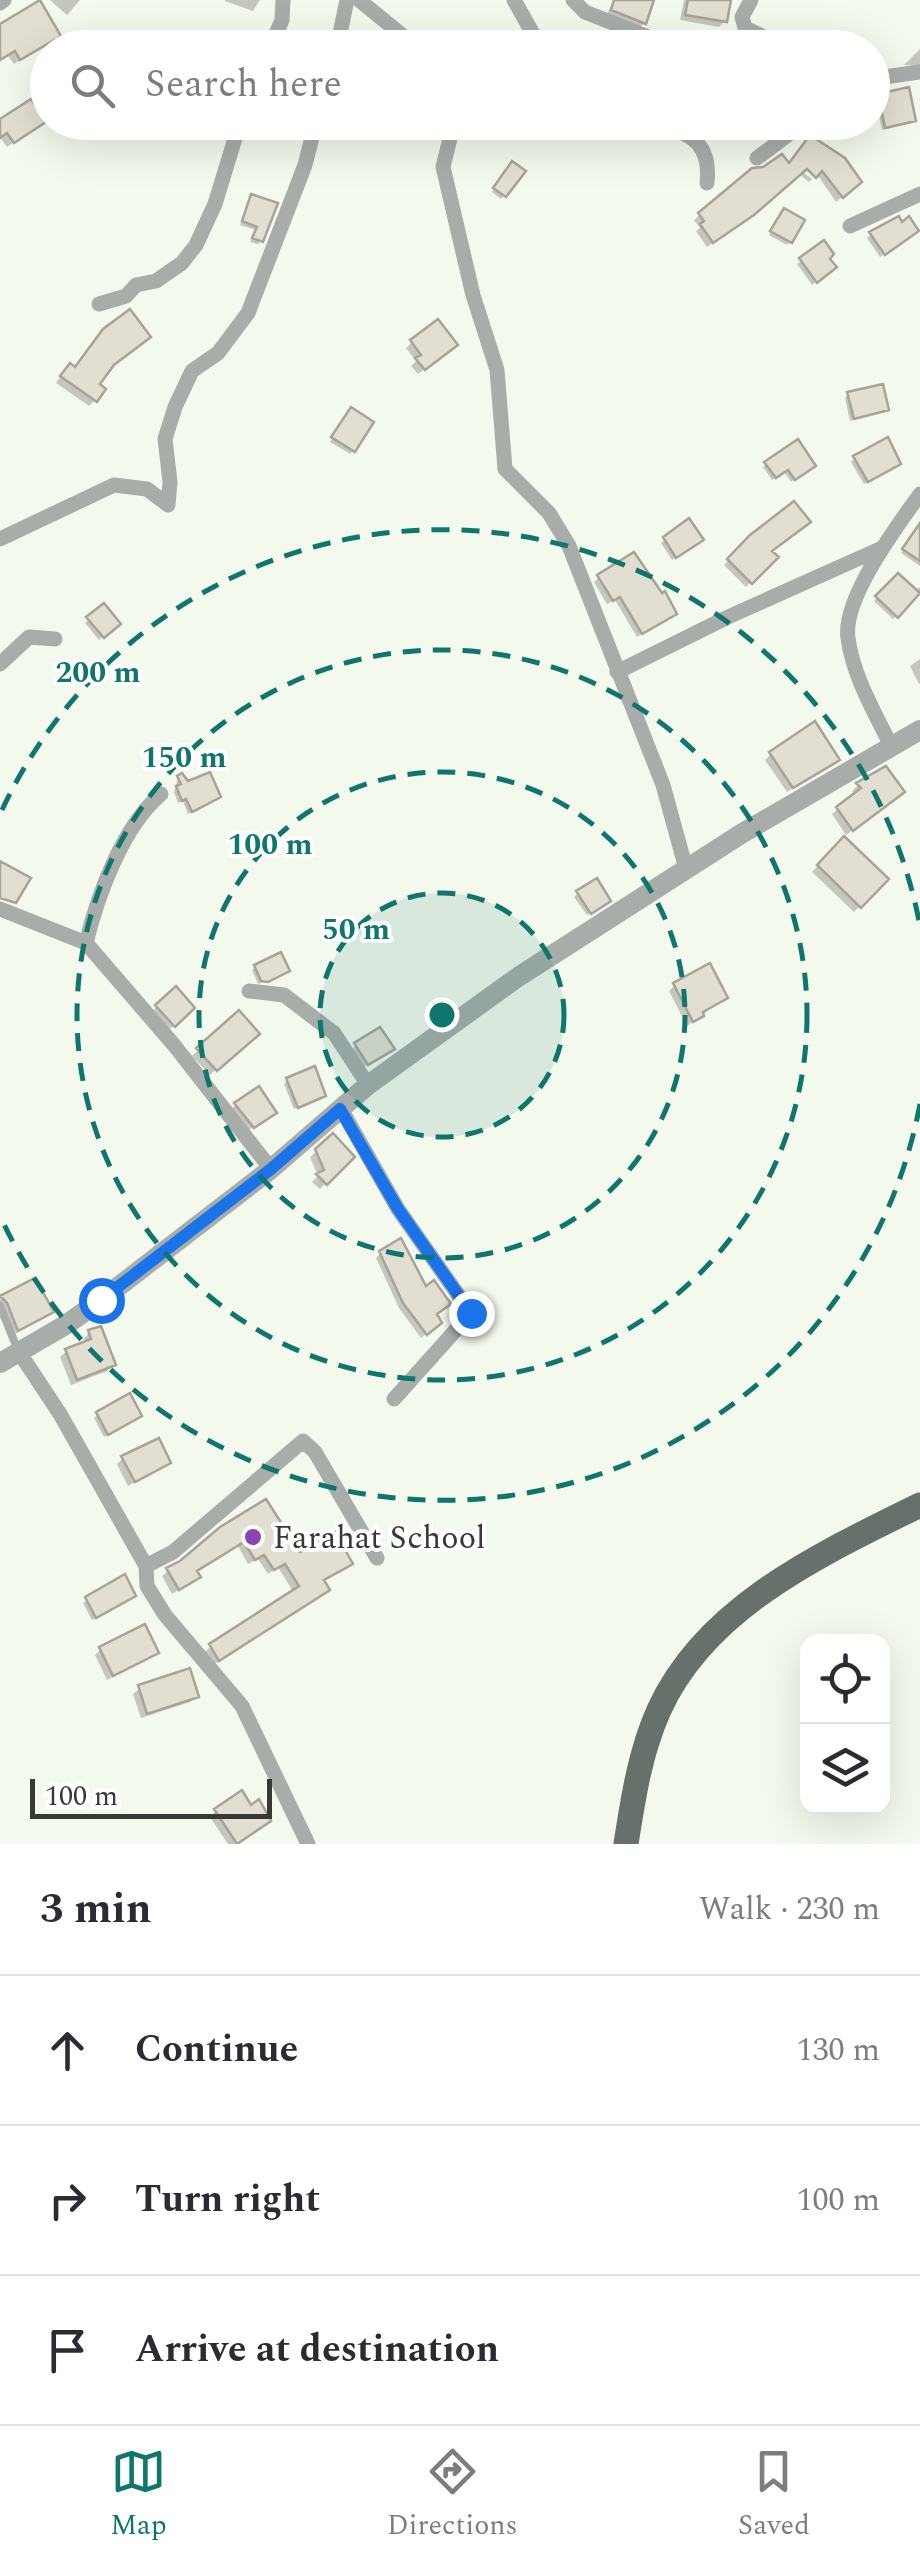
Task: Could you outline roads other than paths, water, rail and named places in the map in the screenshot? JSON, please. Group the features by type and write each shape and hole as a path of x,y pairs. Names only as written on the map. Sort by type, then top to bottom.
{"main road":[{"path":"626,1844 637,1780 659,1710 696,1648 755,1595 920,1505"}],"street":[{"path":"278,30 284,0"},
{"path":"340,30 347,0"},
{"path":"359,0 396,30"},
{"path":"514,0 531,30"},
{"path":"573,0 585,12 630,30"},
{"path":"750,30 742,17 751,0"},
{"path":"890,76 920,72"},
{"path":"99,304 126,296 136,286 156,281 182,263 196,245 215,204 235,140"},
{"path":"0,539 114,485 147,489 168,505 170,482 164,439 175,408 192,371 218,353 248,314 311,140"},
{"path":"450,140 443,167 473,295 496,370 505,468 549,512 570,546 663,785 686,869"},
{"path":"695,140 704,150 709,166 707,183"},
{"path":"757,158 780,140"},
{"path":"850,226 920,194"},
{"path":"891,746 860,685 846,634 857,597 882,548 920,494"},
{"path":"617,672 728,616 882,548"},
{"path":"0,664 29,637 54,638"},
{"path":"0,1363 101,1300 271,1169 368,1085 518,977 686,869 920,730"},
{"path":"86,943 92,916 131,828 143,809 161,794"},
{"path":"3,915 86,943 174,1045 271,1169"},
{"path":"249,990 284,994 334,1033 368,1085"},
{"path":"340,1109 398,1209 471,1313 394,1399"},
{"path":"19,1352 60,1414 146,1566 147,1586 164,1615 242,1706 308,1844"},
{"path":"146,1566 173,1552 303,1441 314,1452 377,1558"}],"lane":[{"path":"0,1306 19,1352"}],"place":[{"name":"Farahat School","path":"253,1537"}]}
